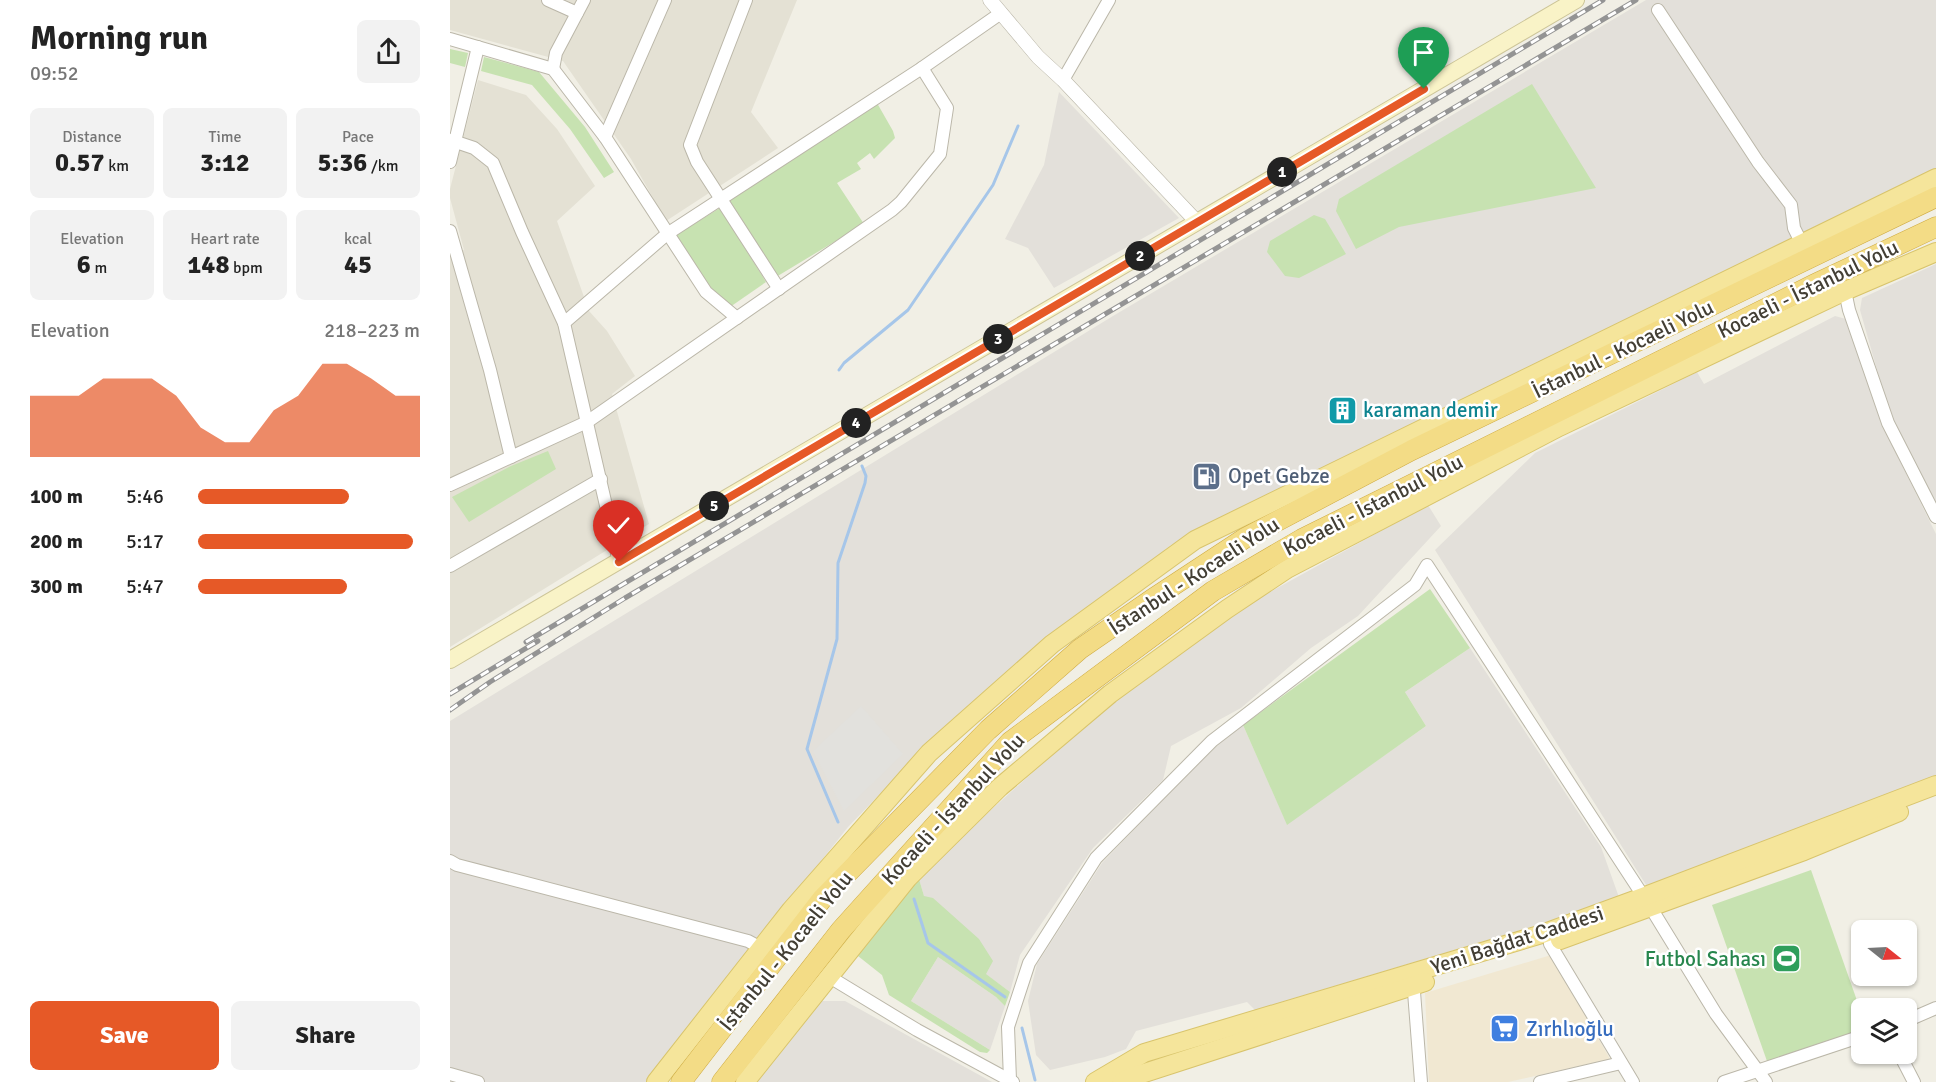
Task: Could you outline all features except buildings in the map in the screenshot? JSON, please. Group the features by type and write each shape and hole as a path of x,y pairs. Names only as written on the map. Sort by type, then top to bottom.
{"highway":[{"name":"İstanbul - Kocaeli Yolu","path":"681,1082 822,899 988,730 1080,649 1098,636 1245,538 1402,455 1936,197"},
{"name":"Kocaeli - İstanbul Yolu","path":"722,1082 841,930 1010,742 1213,591 1302,539 1936,227"},
{"path":"1855,266 1936,240"}],"main road":[{"path":"450,660 1576,0"},
{"path":"656,1082 791,910 928,753 1052,644 1195,540 1936,178"},
{"path":"745,1082 908,878 1000,787 1110,694 1227,609 1287,569 1559,426 1845,291 1936,252"},
{"name":"Yeni Bağdat Caddesi","path":"1095,1082 1144,1053 1550,944 1936,785"},
{"name":"Yeni Bağdat Caddesi","path":"1128,1080 1542,933 1647,903 1804,851 1936,797"}],"street":[{"path":"548,0 577,13"},
{"path":"553,69 556,53 584,0"},
{"path":"605,137 665,0"},
{"path":"746,0 690,145 697,162 779,289"},
{"path":"990,0 1038,57 1063,80 1197,222"},
{"path":"1063,80 1109,0"},
{"path":"1658,10 1758,162 1791,205 1794,228 1802,244"},
{"path":"564,323 667,234 922,68 1001,13"},
{"path":"450,39 553,69 605,137 706,292 737,318"},
{"path":"450,162 453,141 478,47"},
{"path":"450,485 587,422 892,210 940,154 947,108 922,68"},
{"path":"453,141 474,148 492,163 564,323 619,562"},
{"path":"450,231 490,370 511,457"},
{"path":"1845,291 1849,310 1888,423 1936,517"},
{"path":"450,566 601,479"},
{"path":"1012,1081 1008,1027 1029,963 1096,858 1212,741 1415,585 1427,565 1647,903 1716,1014 1766,1082"},
{"path":"450,861 457,866 737,938 761,948"},
{"path":"1550,944 1633,1082"},
{"path":"828,976 918,1030 1012,1081"},
{"path":"1413,980 1421,1082"},
{"path":"1917,1016 1936,1008"},
{"path":"1724,1082 1851,1040"},
{"path":"1540,1082 1621,1063"},
{"path":"1905,1064 1914,1082"},
{"path":"450,1074 478,1082"}],"shaded area":[{"path":"450,0 797,0 751,112 778,148 666,221 631,159 563,61 450,30"},
{"path":"1646,0 1936,0 1936,171 1411,434 1171,545 949,723 848,827 646,1082 450,1082 450,721 1113,316"},
{"path":"478,80 526,95 557,129 595,186 557,221 589,311 607,331 635,376 612,394 649,524 450,647 450,254 464,250 450,198 450,189"},
{"path":"1059,92 1179,218 1054,288 1028,248 1005,239 1044,165"},
{"path":"1936,264 1936,505 1891,419 1860,310 1862,298"},
{"path":"1835,316 1846,319 1882,425 1936,534 1936,778 1648,888 1435,550 1535,453 1697,372 1704,384"},
{"path":"1428,505 1441,526 1358,616 1311,648 1241,708 1171,746 1163,780 1093,848 1020,955 1010,992 936,938 919,879 970,829 1105,707 1259,598"},
{"path":"1470,648 1601,847 1620,900 1255,1010 1247,1002 1136,1031 1126,1049 1105,1057 1050,1070 1036,1055 1028,1001 1037,964 1102,863 1209,752 1243,725 1287,824 1426,726 1405,692"},
{"path":"861,706 903,754 844,811 813,751"},
{"path":"1551,955 1610,1059 1508,1082 1429,1082 1425,993"},
{"path":"938,957 996,997 1005,1006 990,1050 911,1001"},
{"path":"816,1001 845,1001 992,1082 754,1082"}],"green space":[{"path":"450,49 468,53 465,67 450,63"},
{"path":"484,57 539,72 585,127 614,172 604,178 570,129 532,85 481,71"},
{"path":"1532,84 1596,188 1399,227 1356,249 1336,211 1339,199"},
{"path":"877,103 895,138 874,159 870,153 857,163 861,169 837,183 864,224 776,277 727,201"},
{"path":"720,208 766,282 730,307 713,291 674,236"},
{"path":"1314,215 1325,219 1346,254 1299,278 1285,276 1267,252 1270,241"},
{"path":"548,451 556,469 469,522 452,497 511,466"},
{"path":"1430,589 1470,648 1405,692 1426,726 1287,825 1243,725"},
{"name":"Futbol Sahası","path":"1811,870 1856,998 1851,998 1851,1034 1768,1064 1712,905"},
{"path":"919,879 924,896 933,898 979,939 993,961 986,974 1010,992 1005,1006 996,997 938,957 911,1001 990,1050 987,1053 980,1052 889,995 882,975 858,956 861,949"}],"waterway":[{"path":"839,370 844,363 908,310 993,185 1018,126"},
{"path":"838,822 807,749 837,639 838,563 865,483 866,476 862,466"},
{"path":"914,899 928,943 1005,997"},
{"path":"1022,1028 1035,1080"}],"railway":[{"path":"526,642 1603,0"},
{"path":"450,710 490,682 625,598 1636,0"},
{"path":"450,694 538,641"}],"place":[{"name":"karaman demir","path":"1342,410"},
{"name":"Opet Gebze","path":"1207,476"},
{"name":"Futbol Sahası","path":"1787,959"},
{"name":"Zırhlıoğlu","path":"1505,1029"}],"route":[{"path":"619,562 1424,89"}]}
